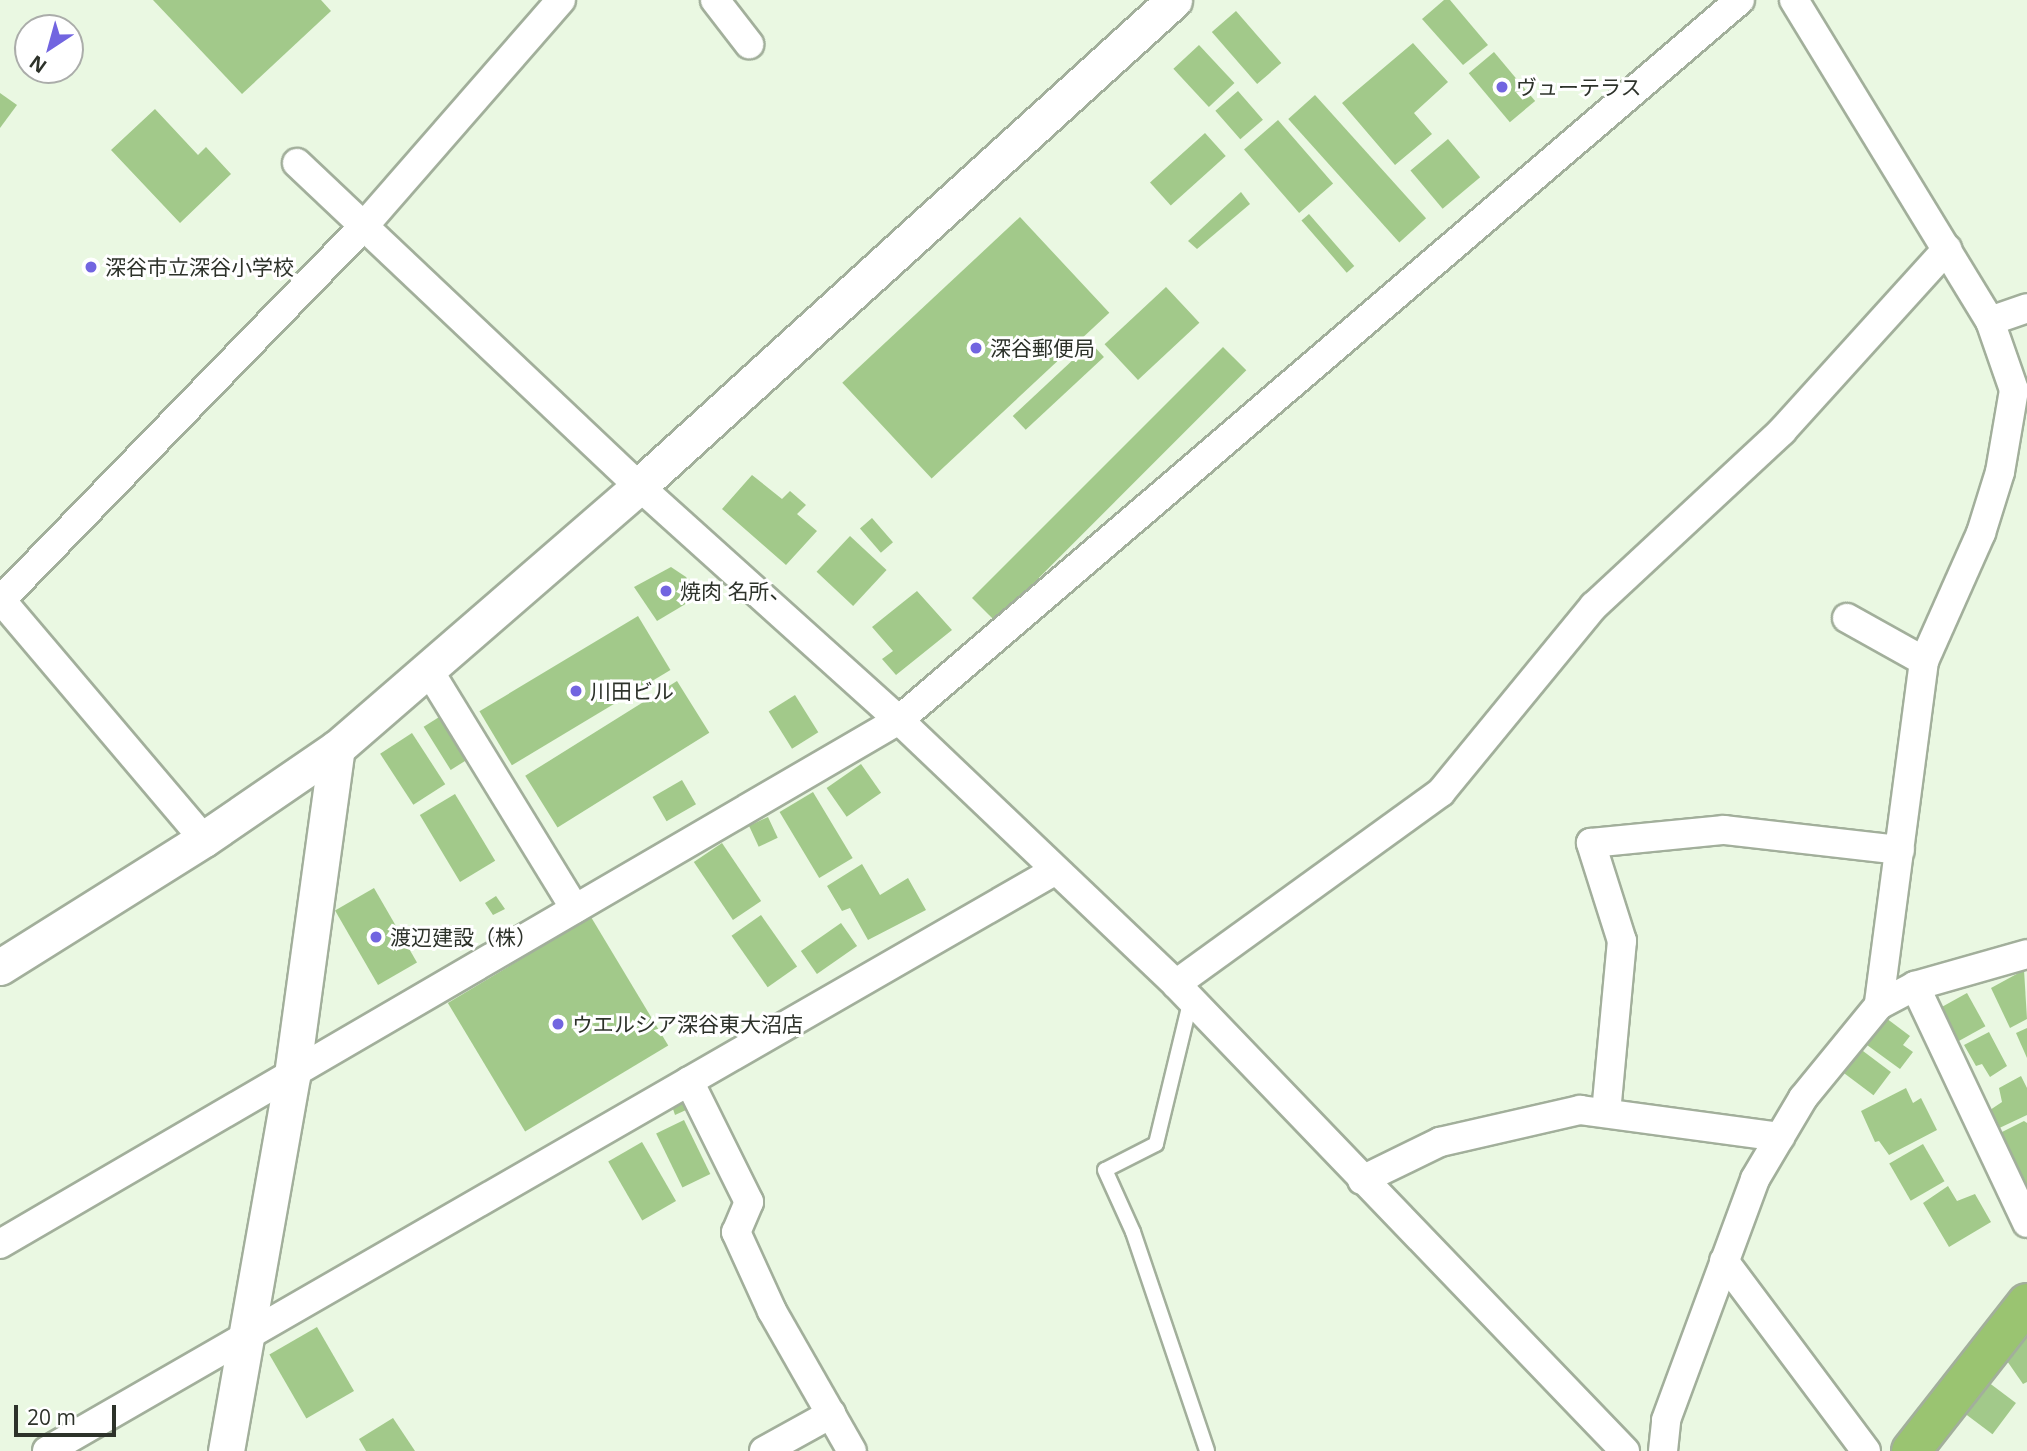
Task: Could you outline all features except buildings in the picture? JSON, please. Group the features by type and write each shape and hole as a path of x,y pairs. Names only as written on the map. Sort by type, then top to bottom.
{"main road":[{"path":"1911,1451 2027,1303"}],"street":[{"path":"204,839 1,600 363,227 561,0"},
{"path":"715,0 749,44"},
{"path":"0,967 204,839 337,748 639,486 1174,0"},
{"path":"0,1244 898,720 1740,0"},
{"path":"1794,0 1990,321 2014,390 2000,472 1981,533 1924,661 1879,1005"},
{"path":"297,163 639,486 898,720 1183,992 1625,1451"},
{"path":"1183,992 1441,792 1594,606 1782,431 1947,249"},
{"path":"1990,321 2027,308"},
{"path":"1847,618 1924,661"},
{"path":"428,669 575,909"},
{"path":"226,1451 292,1075 337,748"},
{"path":"1606,1113 1622,941 1591,844 1724,830 1900,850"},
{"path":"47,1451 245,1334 1054,870"},
{"path":"1663,1451 1666,1420 1755,1179 1803,1098 1879,1005 1915,986 2027,954"},
{"path":"1915,986 2027,1223"},
{"path":"689,1081 749,1202 736,1232 772,1311 852,1451"},
{"path":"1363,1180 1440,1142 1580,1110 1780,1138"},
{"path":"1724,1261 1866,1451"},
{"path":"764,1451 831,1415"}],"lane":[{"path":"1183,992 1156,1144 1105,1170 1133,1232 1207,1451"}],"place":[{"name":"ヴューテラス","path":"1502,87"},
{"name":"深谷市立深谷小学校","path":"91,267"},
{"name":"深谷郵便局","path":"976,348"},
{"name":"焼肉 名所、","path":"666,591"},
{"name":"川田ビル","path":"576,691"},
{"name":"渡辺建設（株）","path":"376,937"},
{"name":"ウエルシア深谷東大沼店","path":"558,1024"}]}
